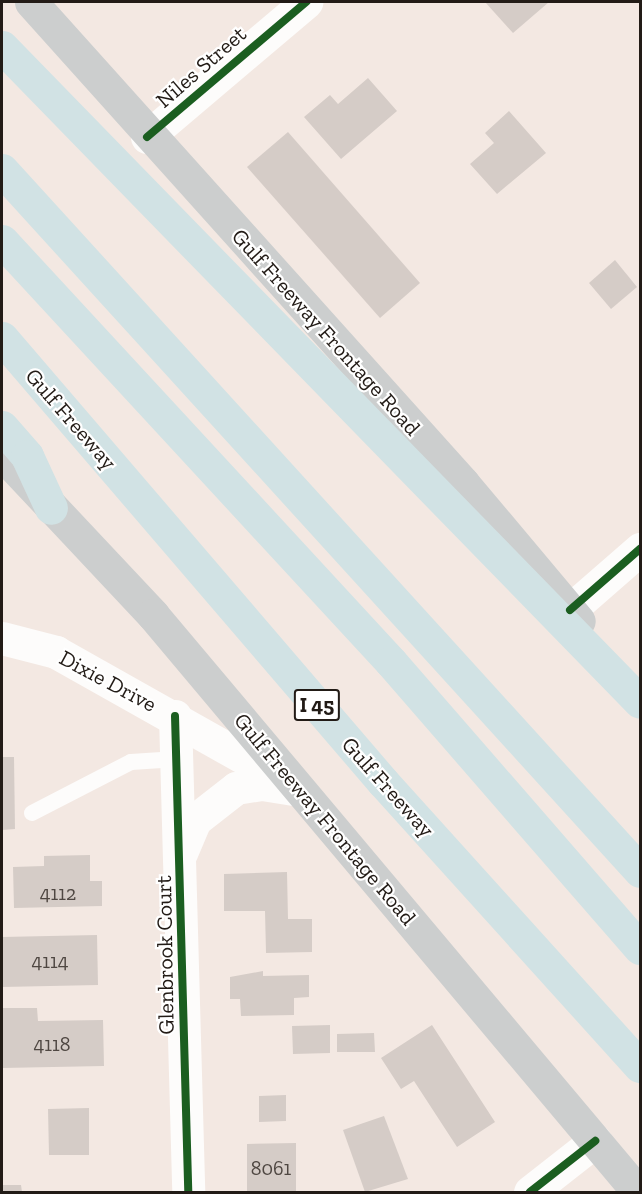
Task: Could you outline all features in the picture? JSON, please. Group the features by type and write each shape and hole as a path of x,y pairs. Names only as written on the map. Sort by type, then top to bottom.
{"highway":[{"path":"2,47 640,702"},
{"path":"2,170 640,871"},
{"path":"2,241 391,662 640,948"},
{"name":"Gulf Freeway","path":"2,338 383,782 640,1066"},
{"path":"2,427 27,456 51,508"}],"main road":[{"name":"Gulf Freeway Frontage Road","path":"31,2 147,137 463,483 640,693"},
{"name":"Gulf Freeway Frontage Road","path":"2,454 153,615 638,1192"}],"street":[{"name":"Niles Street","path":"147,137 306,2"},
{"path":"570,610 640,549"},
{"name":"Dixie Drive","path":"2,638 56,652 175,716 303,791"},
{"name":"Glenbrook Court","path":"175,716 181,853 188,1192"},
{"path":"181,853 195,820 236,788 262,784 303,791"},
{"path":"530,1192 595,1141"}],"lane":[{"path":"32,813 131,762 177,759"}],"building":[{"path":"485,2 549,2 513,33"},
{"path":"368,78 397,111 341,159 304,117 330,95 338,104"},
{"path":"509,111 546,153 497,194 470,164 494,143 485,133"},
{"path":"288,132 420,283 380,318 247,167"},
{"path":"615,260 637,287 611,309 589,283"},
{"path":"2,757 14,757 15,829 2,830"},
{"path":"90,855 90,881 102,881 102,906 14,908 13,867 44,866 44,856"},
{"path":"287,872 288,919 312,919 312,952 266,953 265,911 224,911 224,874"},
{"path":"97,935 98,985 2,987 2,937"},
{"path":"263,971 263,976 309,975 309,997 294,998 294,1015 241,1016 240,999 230,999 230,977"},
{"path":"2,1008 37,1008 38,1021 103,1020 104,1066 2,1068"},
{"path":"330,1025 330,1053 293,1054 292,1026"},
{"path":"432,1025 495,1122 457,1147 414,1081 401,1089 381,1058"},
{"path":"374,1033 375,1052 337,1052 337,1034"},
{"path":"286,1095 286,1121 259,1122 259,1096"},
{"path":"89,1108 89,1155 49,1155 48,1109"},
{"path":"384,1116 408,1179 365,1192 343,1130"},
{"path":"296,1143 296,1192 247,1192 247,1144"},
{"path":"2,1185 21,1185 22,1192 2,1192"}],"cycle path":[{"path":"147,137 306,2"},
{"path":"570,610 640,549"},
{"path":"175,716 188,1192"},
{"path":"530,1192 595,1141"}]}
